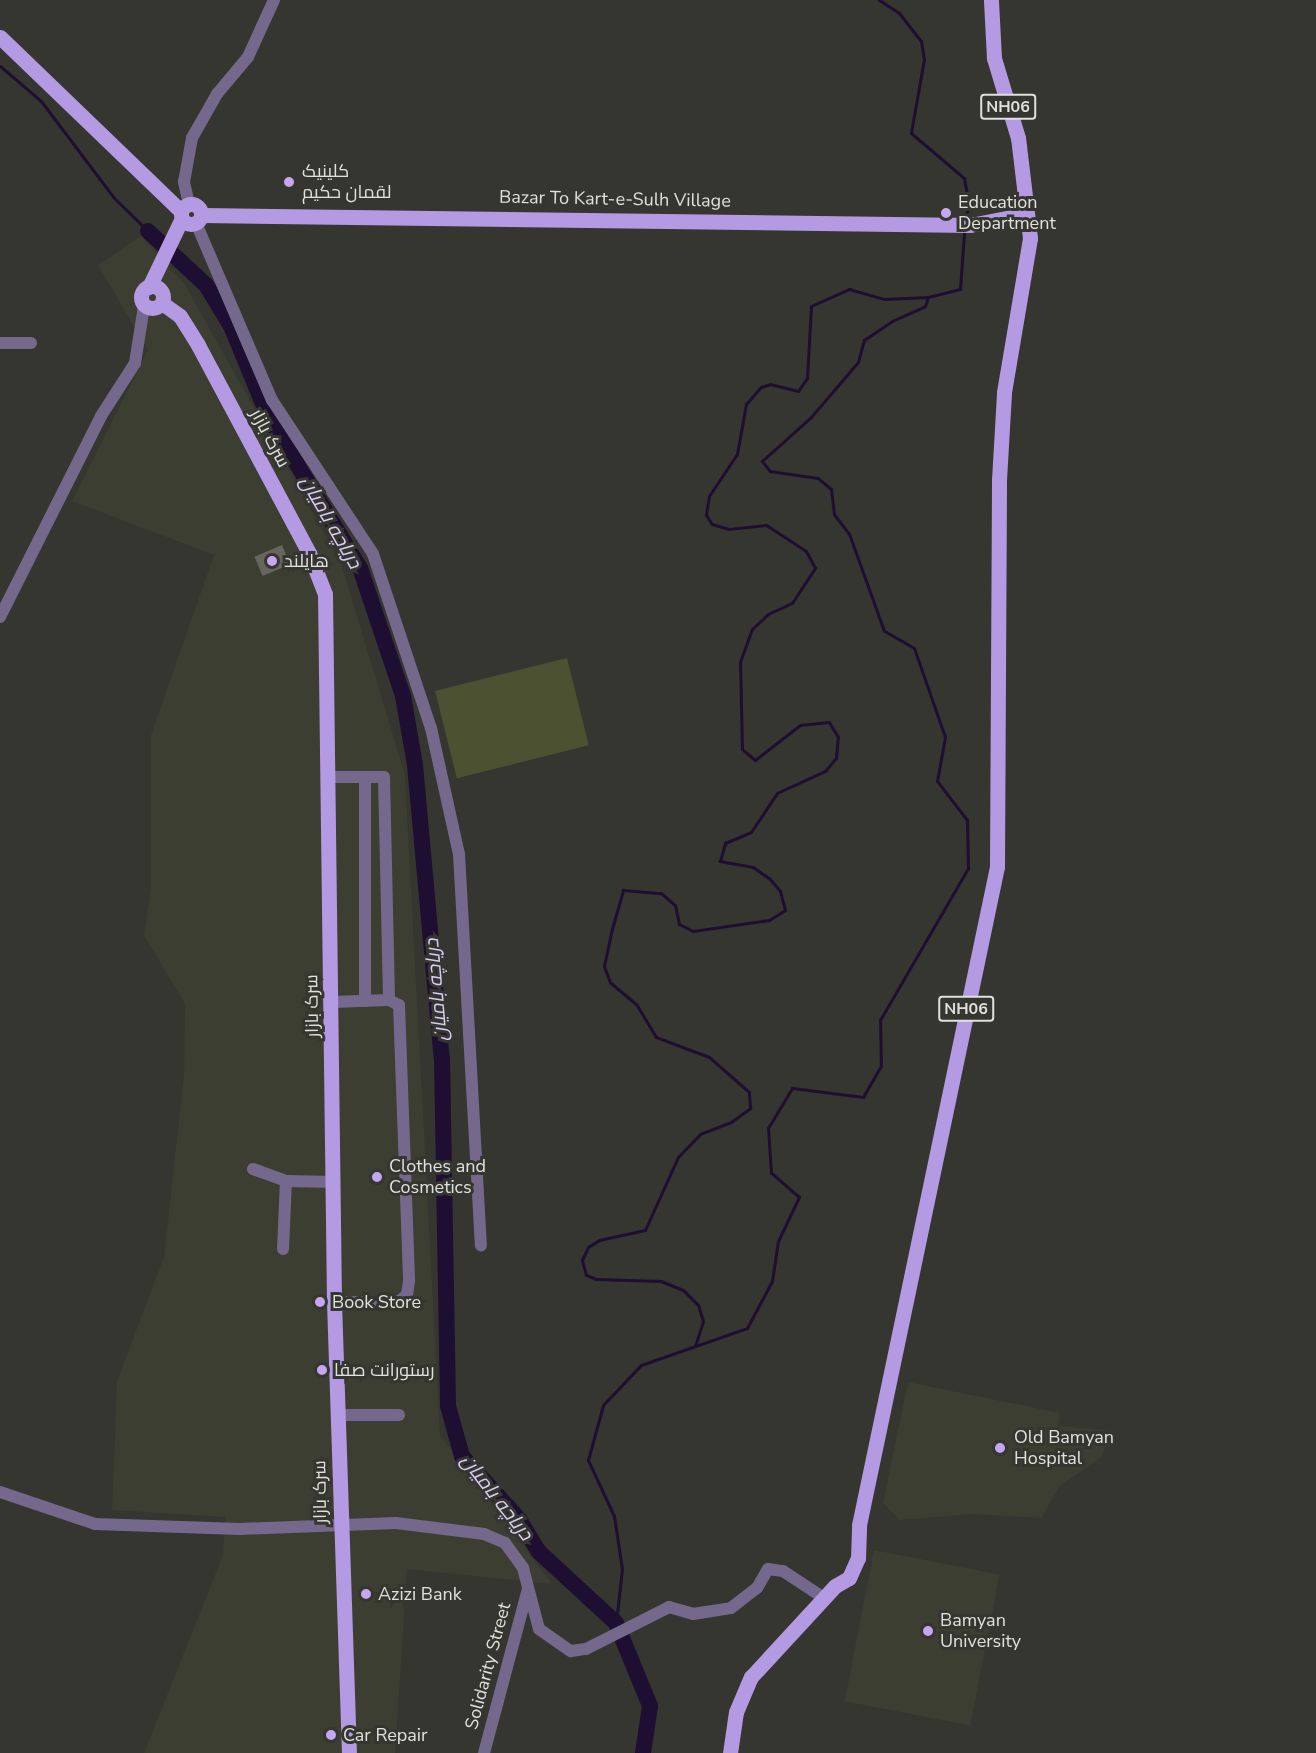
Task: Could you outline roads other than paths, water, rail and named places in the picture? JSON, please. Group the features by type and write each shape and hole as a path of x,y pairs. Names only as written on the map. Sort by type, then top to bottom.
{"main road":[{"name":"NH06","path":"730,1753 736,1712 752,1677 824,1598 849,1578 858,1558 859,1525 997,867 999,480 1004,392 1030,238 1018,138 994,58 991,0"},
{"path":"0,37 189,216 153,287 141,295 144,306 154,309 162,303 153,287"},
{"name":"Bazar To Kart-e-Sulh Village","path":"189,216 963,225 1027,214"},
{"name":"سرک بازار","path":"162,303 180,316 198,345 318,570 325,594 332,1002 334,1302 349,1753"}],"street":[{"path":"274,0 248,57 217,94 192,138 184,182 189,216 272,400 374,554 431,728 459,854 481,1245"},
{"path":"0,617 101,416 135,363 144,306"},
{"path":"0,344 31,343"},
{"path":"327,777 384,777 389,1000"},
{"path":"365,777 366,1001"},
{"path":"332,1002 389,1000 399,1005 407,1295 398,1302 334,1302"},
{"path":"253,1169 286,1181 334,1182"},
{"path":"283,1249 286,1181"},
{"path":"338,1415 399,1415"},
{"path":"0,1492 95,1524 249,1529 396,1522 484,1534 505,1543 523,1568 539,1629 556,1643 571,1651 669,1607 693,1614 731,1608 757,1588 768,1569 783,1571 824,1598"},
{"name":"Solidarity Street","path":"484,1753 528,1588"}],"waterway":[{"path":"879,0 899,13 921,41 924,59 911,133 964,178 969,206 965,217"},
{"path":"0,66 41,101 114,198 148,231"},
{"name":"دریاچه بامیان","path":"148,231 206,285 231,326 269,418 360,568 403,696 415,765 442,1059 448,1406 462,1456 519,1519 538,1551 616,1623 650,1706 643,1753"},
{"path":"616,1623 622,1569 614,1516 588,1460 603,1405 641,1365 747,1328 772,1281 778,1241 799,1197 771,1173 768,1128 792,1088 863,1097 881,1066 880,1020 968,868 967,820 937,781 945,737 914,648 884,631 849,534 834,514 831,489 818,478 770,471 762,461 811,417 858,362 864,340 892,321 925,306 928,297 960,289 964,233"},
{"path":"695,1346 703,1321 698,1305 683,1290 661,1281 596,1279 586,1275 582,1260 588,1247 599,1240 645,1230 678,1157 700,1134 731,1122 750,1108 749,1092 709,1057 656,1037 637,1005 610,982 604,966 612,929 623,890 661,893 675,905 679,924 693,931 769,920 785,910 780,891 770,879 753,867 720,861 725,843 751,832 777,793 825,771 836,758 838,737 829,722 800,725 755,760 742,749 740,662 752,629 768,614 792,603 815,568 806,551 766,525 729,529 712,524 706,515 709,496 737,454 746,404 761,387 770,384 798,391 807,378 811,306 849,289 884,299 928,297"}],"place":[{"name":"کلینیک لقمان حکیم","path":"289,182"},
{"name":"Education Department","path":"946,213"},
{"name":"هایلند","path":"272,561"},
{"name":"Clothes and Cosmetics","path":"377,1177"},
{"name":"Book Store","path":"320,1302"},
{"name":"رستورانت صفا","path":"322,1370"},
{"name":"Old Bamyan Hospital","path":"1000,1448"},
{"name":"Azizi Bank","path":"366,1594"},
{"name":"Bamyan University","path":"928,1631"},
{"name":"Car Repair","path":"331,1735"}]}
